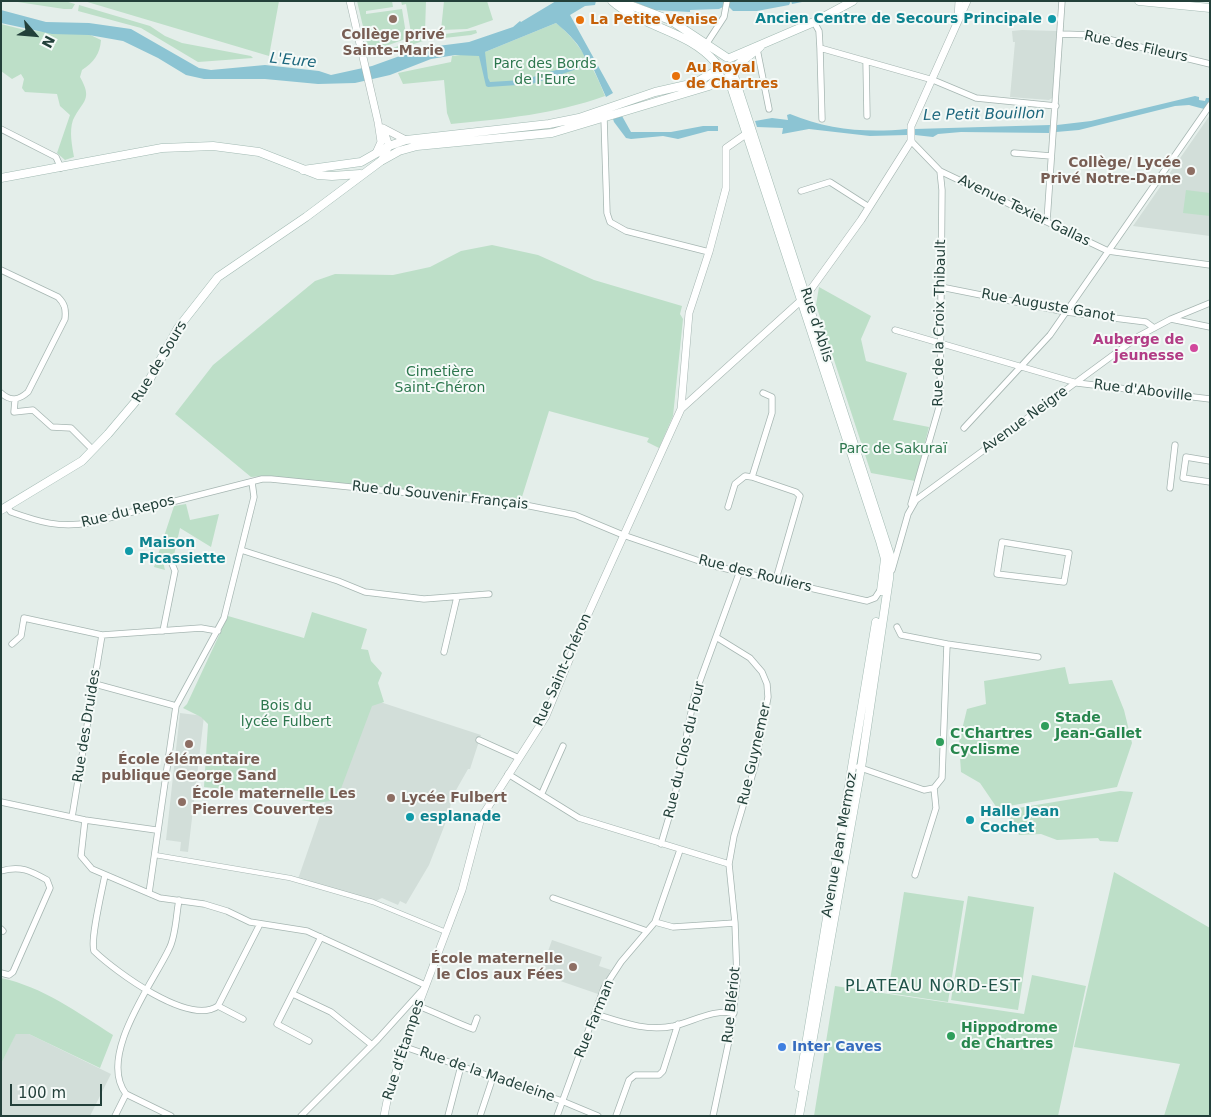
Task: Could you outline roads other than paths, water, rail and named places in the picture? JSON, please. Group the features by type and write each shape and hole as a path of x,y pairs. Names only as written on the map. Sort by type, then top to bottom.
{"main road":[{"path":"612,1 697,46 723,72"},
{"path":"619,1 664,17 728,57"},
{"path":"723,72 720,58 728,57 800,28 853,1"},
{"path":"1139,1 1210,8"},
{"path":"303,170 361,162 389,146 406,140 550,124 578,118 723,72 757,49 800,28"},
{"path":"723,72 728,57"},
{"name":"Rue d'Ablis","path":"723,72 744,106 803,299 887,557"},
{"name":"Rue d'Ablis","path":"723,72 880,523 887,557 886,576"},
{"name":"Rue de Sours","path":"4,508 82,461 93,450 137,401 178,328 218,277 306,217 338,191 382,160 399,151 417,146 552,133 604,118 649,102 709,86 723,72"},
{"path":"1,178 162,148 213,146 259,152 303,170 332,176 362,174"},
{"name":"Rue de Sours","path":"338,191 361,162"},
{"path":"332,176 338,191"},
{"name":"Avenue Jean Mermoz","path":"794,1116 857,767 882,586 886,576"},
{"name":"Avenue Jean Mermoz","path":"799,1116 857,767 886,576"}],"street":[{"path":"350,1 378,122 380,142 376,153"},
{"path":"707,43 724,17 726,1"},
{"path":"958,21 959,1"},
{"path":"681,409 803,299 869,207 910,136 967,1"},
{"path":"1047,221 1062,34 1062,1"},
{"path":"814,22 820,31 822,119"},
{"name":"Rue des Fileurs","path":"1062,34 1091,35 1111,39 1210,64"},
{"path":"820,48 933,80 971,97 1056,106"},
{"path":"757,49 769,109"},
{"path":"866,61 867,116"},
{"path":"964,428 1022,367 1066,312 1209,108"},
{"path":"604,118 607,213 610,222 616,228 709,252"},
{"path":"378,122 383,128 389,146 382,160"},
{"path":"383,128 406,140"},
{"path":"1,129 56,157 61,168"},
{"path":"681,409 689,313 709,252 726,188 726,148 746,134"},
{"path":"910,136 940,171"},
{"path":"380,142 399,151"},
{"path":"1014,153 1051,156"},
{"name":"Avenue Texier Gallas","path":"940,171 1108,251 1210,265"},
{"name":"Rue de la Croix Thibault","path":"908,514 940,404 940,171"},
{"path":"801,191 830,182 869,207"},
{"path":"1,270 58,298 64,304 66,312 65,319 28,392 14,400 1,394"},
{"name":"Rue Auguste Ganot","path":"941,287 1066,312 1146,322 1154,328"},
{"name":"Avenue Neigre","path":"886,576 898,548 908,514 916,500 1154,328 1210,303"},
{"path":"1171,319 1210,327"},
{"name":"Rue d'Aboville","path":"895,330 1077,383 1210,399"},
{"path":"752,477 772,413 772,397 763,393"},
{"path":"14,400 14,412 33,410 52,427 71,428 93,450"},
{"name":"Rue Saint-Chéron","path":"425,986 462,890 481,818 546,716 623,535 681,409"},
{"path":"1170,488 1176,446"},
{"path":"1210,461 1186,457 1183,478 1210,482"},
{"path":"728,507 735,484 745,476 796,492 800,496 776,579"},
{"name":"Rue du Souvenir Français","path":"252,482 270,479 520,504 575,515 623,535"},
{"path":"149,893 155,855 156,830 176,706 224,618 254,497 252,482"},
{"name":"Rue du Repos","path":"4,508 53,525 71,526 89,524 252,482"},
{"name":"Rue des Rouliers","path":"623,535 714,566 867,601 875,598 882,586"},
{"path":"1002,542 1069,552 1068,558 1064,582 997,574 1002,542"},
{"path":"887,557 898,548"},
{"path":"241,550 338,581 365,592 424,599 490,594"},
{"path":"163,631 175,570 170,558"},
{"name":"Rue du Clos du Four","path":"661,844 674,800 694,697 740,571"},
{"path":"444,652 457,597"},
{"path":"12,644 21,636 24,618 102,635 201,628 218,631"},
{"path":"897,627 902,635 947,644 1038,657"},
{"name":"Rue des Druides","path":"72,817 102,635"},
{"name":"Rue Guynemer","path":"716,636 750,658 762,672 767,684 768,697 755,766 734,836 729,864"},
{"path":"857,767 924,790 934,788 942,778 947,644"},
{"path":"95,684 176,706"},
{"path":"479,740 519,758"},
{"path":"542,793 563,746"},
{"path":"508,774 542,793 579,818 729,864"},
{"path":"916,875 936,808 934,788"},
{"path":"1,802 85,820 156,830"},
{"path":"85,820 81,856 92,869 160,898 204,904 227,911 250,922 307,931 425,986 404,1012 301,1116"},
{"path":"680,850 655,922 673,927 735,923"},
{"path":"155,855 290,878 373,902 446,932"},
{"name":"Rue Blériot","path":"713,1116 734,1013 737,980 735,923 729,864"},
{"path":"1,871 11,868 27,870 47,880 50,888 13,972 9,975 1,974"},
{"path":"105,875 93,937 94,951 146,990 198,1010 211,1010 218,1006 260,924"},
{"path":"553,898 647,930"},
{"path":"115,1116 126,1094 119,1072 121,1044 133,1014 170,947 178,900"},
{"name":"Rue Farman","path":"557,1116 608,982 621,962 655,922"},
{"path":"309,1041 277,1024 321,937"},
{"name":"Rue d'Étampes","path":"384,1116 388,1096 425,986"},
{"path":"293,994 331,1012 372,1045"},
{"path":"218,1006 243,1019"},
{"path":"404,1012 417,1008 443,1015 450,1021 473,1029 477,1018"},
{"path":"595,1014 631,1026 650,1028 678,1024 722,1012 734,1013"},
{"path":"616,1116 629,1080 634,1075 658,1075 663,1071 678,1024"},
{"name":"Rue de la Madeleine","path":"405,1047 493,1076 598,1116"},
{"path":"448,1116 461,1066"},
{"path":"480,1116 493,1076"},
{"path":"126,1094 171,1116"},
{"path":"154,1116 157,1109"}],"water":[{"path":"556,1 596,1 595,5 585,6 570,15 613,93 606,97 594,70 589,65 532,84 488,87 486,86 479,56 455,55 431,59 390,75 355,83 318,84 265,79 204,79 186,75 158,58 123,41 89,35 52,34 1,23 1,10 46,22 89,23 131,29 199,68 211,70 265,65 319,71 331,75 372,66 422,48 469,42 513,27","holes":["556,23 578,45 586,61 523,80 490,82 485,52"]},
{"path":"632,1 791,1 789,5 757,11 733,11 729,7 723,7 719,9 690,10 690,12 654,10"},
{"path":"791,1 807,1 792,4"},
{"path":"1195,96 1199,97 1199,100 1205,101 1206,98 1210,98 1210,103 1204,109 1189,105 1175,106 1079,130 1056,132 1057,125 1091,121"},
{"path":"790,114 819,124 848,129 877,131 907,129 907,135 870,136 809,129 782,134 783,128 757,127 755,121 772,118 788,120 787,115"},
{"path":"622,116 631,132 671,132 703,126 718,126 718,131 708,131 678,139 663,136 631,139 626,138 614,122 613,119"},
{"path":"1050,125 1049,133 961,132 938,134 933,137 915,135 915,129"}],"place":[{"name":"Collège privé Sainte-Marie","path":"393,19"},
{"name":"Ancien Centre de Secours Principale","path":"1052,19"},
{"name":"La Petite Venise","path":"580,20"},
{"name":"Au Royal de Chartres","path":"676,76"},
{"name":"Collège/ Lycée Privé Notre-Dame","path":"1191,171"},
{"name":"Auberge de jeunesse","path":"1194,348"},
{"name":"Maison Picassiette","path":"129,551"},
{"name":"Stade Jean-Gallet","path":"1045,726"},
{"name":"C'Chartres Cyclisme","path":"940,742"},
{"name":"École élémentaire publique George Sand","path":"189,744"},
{"name":"Lycée Fulbert","path":"391,798"},
{"name":"École maternelle Les Pierres Couvertes","path":"182,802"},
{"name":"esplanade","path":"410,817"},
{"name":"Halle Jean Cochet","path":"970,820"},
{"name":"École maternelle le Clos aux Fées","path":"573,967"},
{"name":"Hippodrome de Chartres","path":"951,1036"},
{"name":"Inter Caves","path":"782,1047"}],"district":[{"name":"PLATEAU NORD-EST","path":"933,987"}],"water label":[{"name":"L'Eure","path":"293,61"},
{"name":"Le Petit Bouillon","path":"984,115"}],"park label":[{"name":"Parc des Bords de l'Eure","path":"545,72"},
{"name":"Cimetière Saint-Chéron","path":"440,380"},
{"name":"Parc de Sakuraï","path":"893,449"},
{"name":"Bois du lycée Fulbert","path":"286,714"}]}
